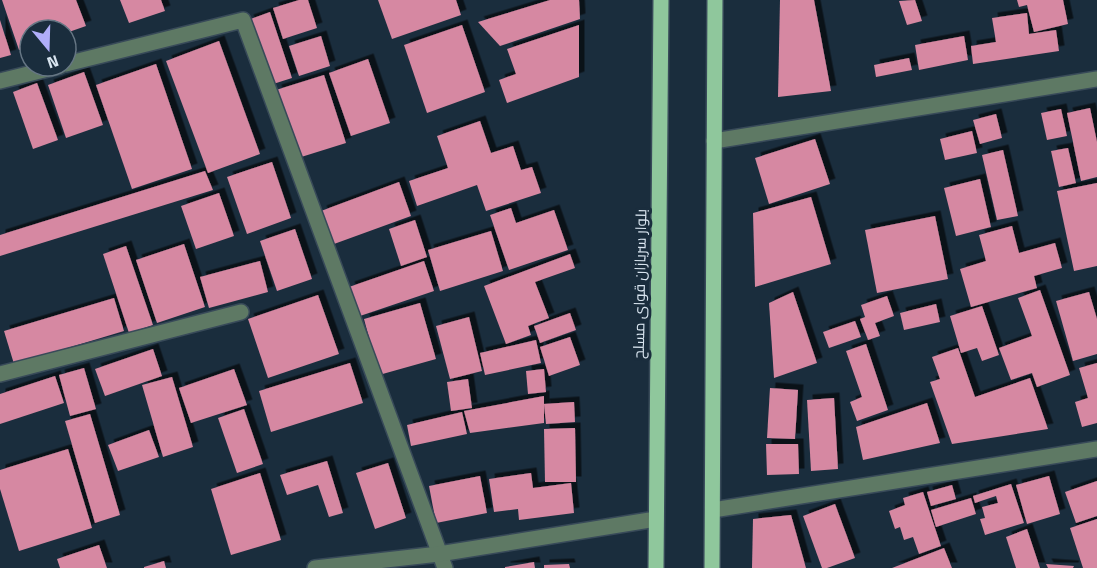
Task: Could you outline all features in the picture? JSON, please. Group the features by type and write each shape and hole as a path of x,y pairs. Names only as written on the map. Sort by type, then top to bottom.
{"main road":[{"name":"بلوار سربازان قوای مسلح","path":"656,568 661,0"},
{"path":"712,568 715,0"}],"street":[{"path":"78,61 243,20 442,561"},
{"path":"0,81 18,76"},
{"path":"714,141 1097,79"},
{"path":"0,375 241,312"},
{"path":"712,510 1097,449"},
{"path":"315,568 442,561 656,519"}],"building":[{"path":"2,0 76,0 86,26 78,29 78,18 18,18 18,47"},
{"path":"120,0 161,0 165,11 129,23"},
{"path":"299,0 308,0 317,28 283,39 273,8"},
{"path":"378,0 456,0 461,15 392,39"},
{"path":"550,0 579,0 580,19 500,46 478,22"},
{"path":"780,0 814,0 831,91 778,97"},
{"path":"915,0 922,21 907,25 899,1"},
{"path":"1017,0 1063,0 1068,24 1034,32 1027,5 1019,7"},
{"path":"270,12 292,78 270,85 248,20"},
{"path":"1027,13 1029,34 1056,30 1059,51 973,64 971,46 996,42 992,18"},
{"path":"0,20 11,55 0,58"},
{"path":"462,25 485,92 427,113 404,45"},
{"path":"579,25 579,77 507,103 499,80 516,74 507,49"},
{"path":"321,36 330,66 299,76 289,46"},
{"path":"964,36 968,60 919,70 915,45"},
{"path":"219,41 260,154 208,173 166,61"},
{"path":"909,58 912,70 876,77 874,65"},
{"path":"368,59 390,123 351,136 329,73"},
{"path":"156,64 192,169 132,189 96,85"},
{"path":"84,72 103,125 66,138 48,85 67,78 78,78 78,74"},
{"path":"324,75 346,143 298,158 276,90"},
{"path":"37,83 58,140 33,149 13,92"},
{"path":"1090,108 1097,142 1097,177 1081,181 1067,113"},
{"path":"1061,109 1067,136 1047,140 1041,113"},
{"path":"996,114 1002,138 980,144 973,120"},
{"path":"480,121 491,153 513,146 521,170 532,167 541,193 486,211 477,185 417,206 409,181 448,168 437,136"},
{"path":"972,131 977,153 945,160 940,139"},
{"path":"815,139 830,184 769,204 755,158"},
{"path":"1068,148 1076,183 1059,187 1051,151"},
{"path":"1003,150 1018,216 997,220 982,155"},
{"path":"272,162 291,218 247,234 227,177"},
{"path":"205,171 213,190 0,256 0,235"},
{"path":"980,179 991,227 956,236 944,188"},
{"path":"399,182 411,216 334,244 321,211"},
{"path":"1097,183 1097,266 1074,271 1057,191"},
{"path":"219,193 234,236 196,249 181,206"},
{"path":"811,197 831,264 755,287 753,213"},
{"path":"511,208 516,223 554,210 568,250 509,270 490,215"},
{"path":"935,216 948,279 877,293 865,230"},
{"path":"415,220 427,257 401,266 389,229"},
{"path":"1012,226 1019,253 1055,243 1062,268 1034,276 1037,288 971,307 960,269 986,261 979,235"},
{"path":"295,229 312,279 277,291 260,241"},
{"path":"491,231 503,271 440,291 428,250"},
{"path":"184,244 205,307 157,323 136,260"},
{"path":"126,246 153,325 129,333 103,254"},
{"path":"570,254 575,268 535,282 549,318 528,326 531,335 506,344 484,286"},
{"path":"260,261 268,292 209,308 200,277"},
{"path":"424,261 434,291 360,316 349,287"},
{"path":"1040,290 1070,375 1037,387 1032,373 1011,380 999,348 1032,336 1018,298"},
{"path":"793,292 817,363 774,378 769,303"},
{"path":"1089,292 1097,319 1097,354 1073,361 1056,301"},
{"path":"318,295 339,354 268,378 248,319"},
{"path":"887,296 894,316 875,323 880,336 868,340 860,319 865,317 861,305"},
{"path":"114,298 124,331 14,364 4,331"},
{"path":"420,303 436,359 379,375 364,319"},
{"path":"936,304 940,322 904,330 900,313"},
{"path":"982,306 999,355 982,361 977,348 961,353 950,316"},
{"path":"570,313 576,330 540,343 534,326"},
{"path":"469,317 482,371 450,379 436,326"},
{"path":"855,321 861,337 829,348 823,332"},
{"path":"570,337 580,365 549,376 540,347"},
{"path":"536,340 541,363 485,375 480,353"},
{"path":"866,344 888,410 857,421 850,402 862,397 846,351"},
{"path":"958,348 975,397 1030,378 1048,429 952,444 930,382 940,379 932,357"},
{"path":"153,349 162,376 105,396 95,369"},
{"path":"350,363 363,403 271,432 259,391"},
{"path":"1097,363 1097,423 1082,427 1075,402 1088,398 1079,368"},
{"path":"84,368 96,409 70,416 59,375"},
{"path":"234,369 247,405 191,423 179,388"},
{"path":"544,369 546,392 528,394 526,371"},
{"path":"55,376 64,403 0,424 0,394"},
{"path":"172,377 193,447 163,457 142,385"},
{"path":"468,379 472,408 451,411 447,382"},
{"path":"770,388 798,390 795,439 767,438"},
{"path":"544,396 544,423 470,433 464,411"},
{"path":"834,398 838,469 811,471 807,400"},
{"path":"574,402 575,422 546,424 544,404"},
{"path":"927,403 940,443 863,460 856,427"},
{"path":"244,409 263,464 237,473 218,418"},
{"path":"462,412 467,434 411,446 407,425"},
{"path":"90,414 120,515 95,523 65,421"},
{"path":"575,428 576,482 545,482 544,429"},
{"path":"149,430 159,457 118,471 108,445"},
{"path":"766,444 798,444 799,474 767,475"},
{"path":"68,449 92,528 19,551 0,489 0,470"},
{"path":"327,461 343,513 329,517 318,485 287,495 280,475"},
{"path":"388,463 406,518 375,529 356,473"},
{"path":"260,473 281,540 231,555 211,489"},
{"path":"531,473 533,488 571,483 574,513 519,520 518,509 494,512 489,479"},
{"path":"480,476 487,513 436,523 429,486"},
{"path":"1049,476 1060,514 1027,524 1016,485"},
{"path":"1097,481 1097,516 1076,523 1065,492"},
{"path":"1011,484 1024,523 985,535 980,519 985,518 982,507 998,503 996,496 975,503 973,496"},
{"path":"952,485 956,499 931,506 927,492"},
{"path":"923,492 941,546 919,554 913,537 904,540 900,527 895,529 889,511 905,505 903,498"},
{"path":"971,498 976,514 936,527 931,510"},
{"path":"835,504 855,558 822,568 803,516"},
{"path":"791,515 806,568 752,568 753,519"},
{"path":"1097,519 1097,568 1083,568 1070,528"},
{"path":"1027,529 1040,568 1016,568 1006,537"},
{"path":"99,545 107,568 60,568 57,559"},
{"path":"944,548 952,568 892,568"},
{"path":"164,561 166,568 144,568 144,567"},
{"path":"534,562 535,568 505,568 505,567"},
{"path":"569,564 570,568 544,568 544,565"},
{"path":"1046,564 1074,566 1073,568 1048,568"}]}
